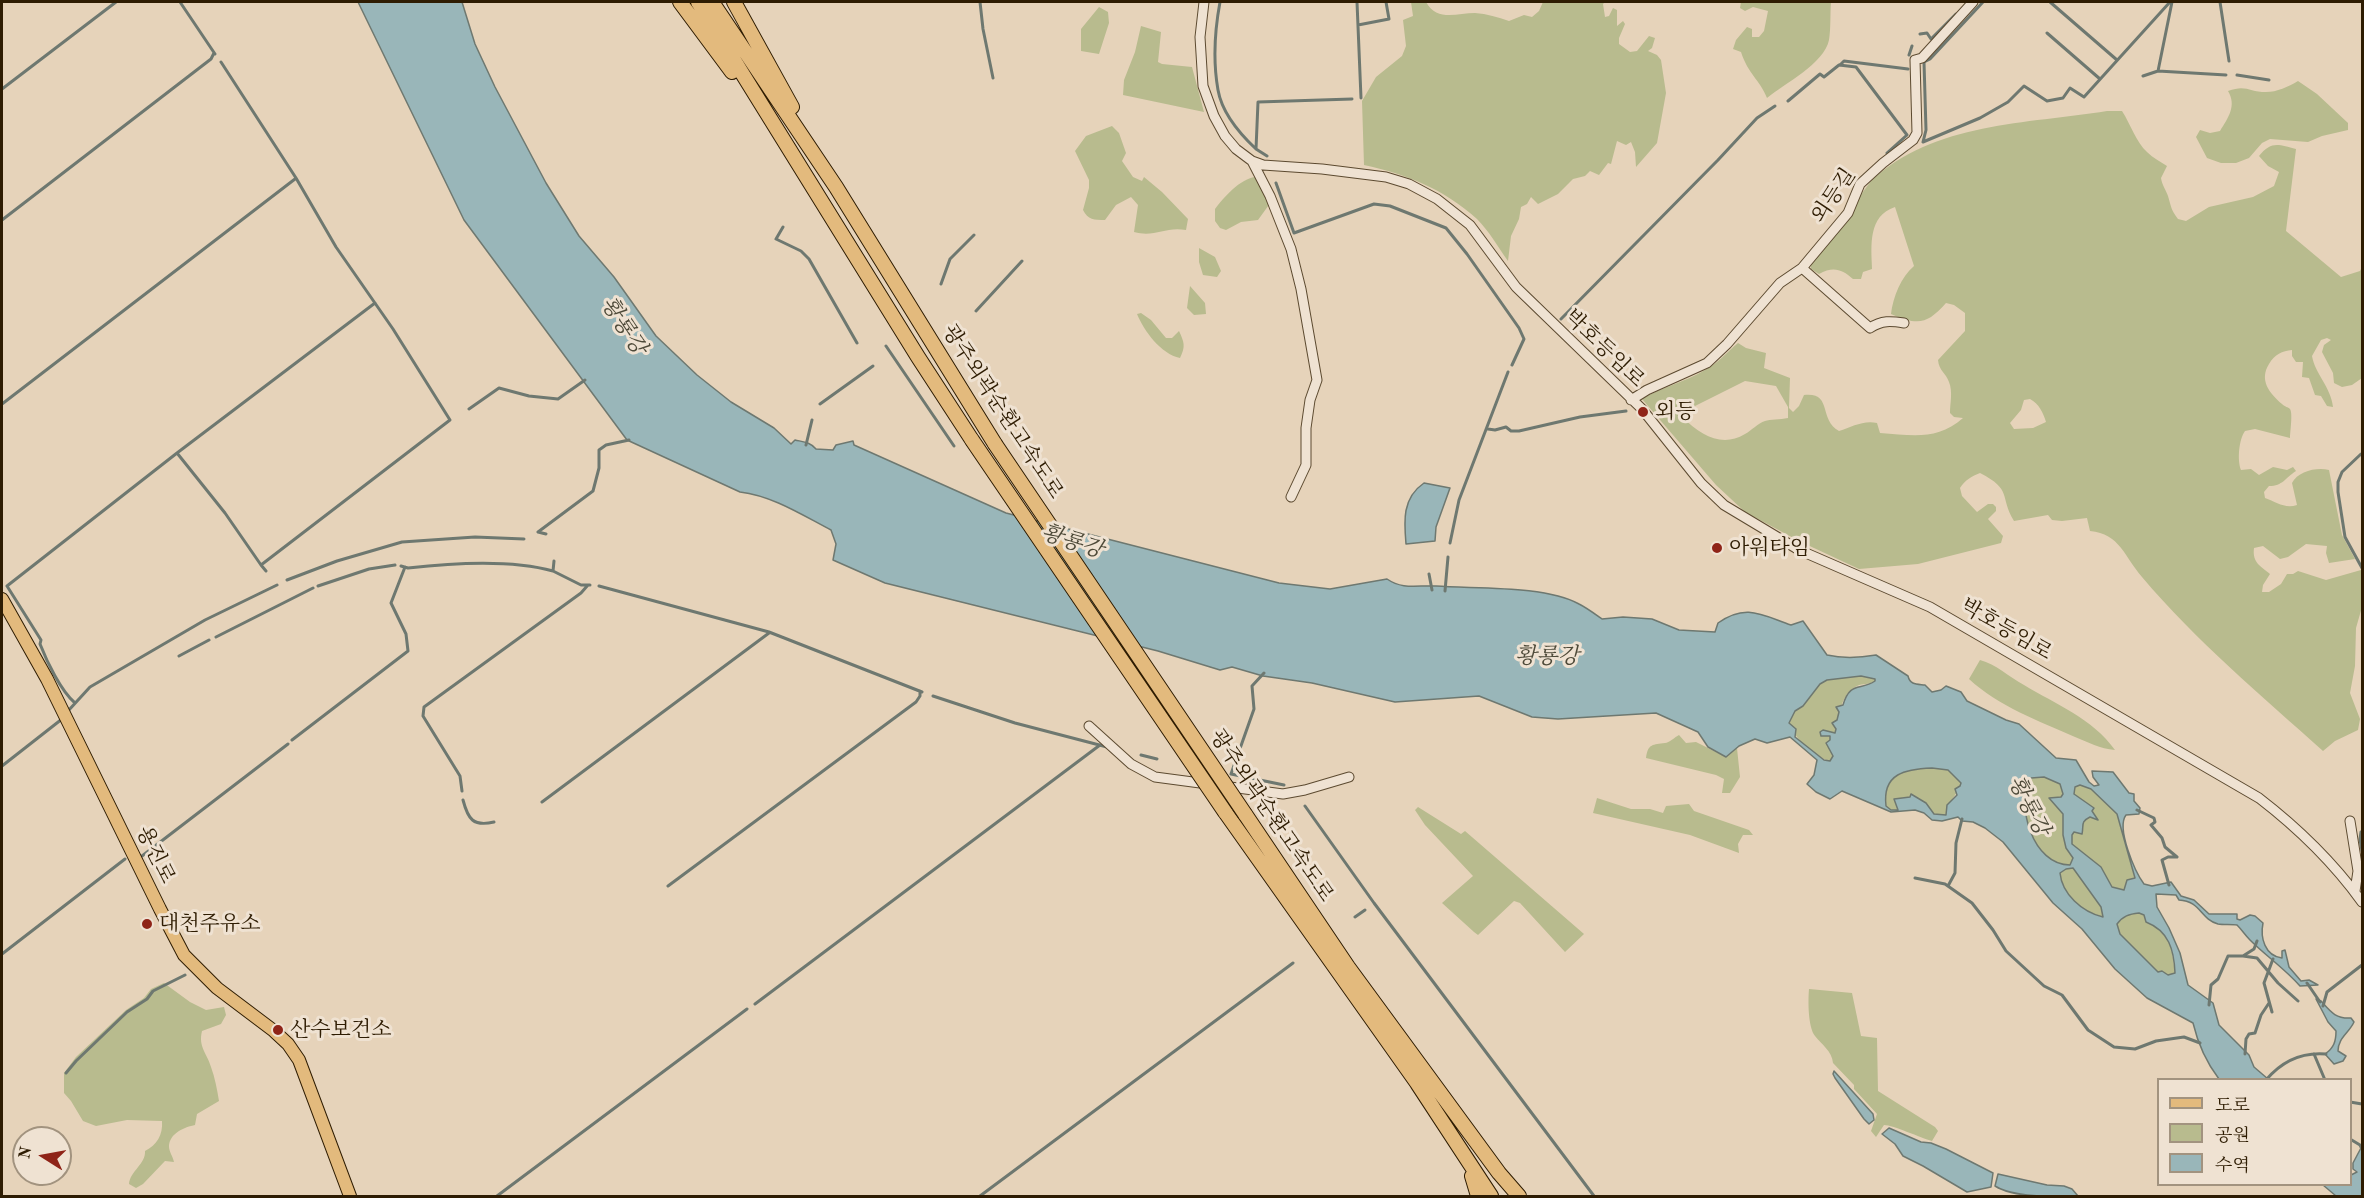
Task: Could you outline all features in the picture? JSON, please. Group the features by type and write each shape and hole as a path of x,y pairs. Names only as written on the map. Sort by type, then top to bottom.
{"highway":[{"path":"680,2 784,140"},
{"name":"광주외곽순환고속도로","path":"698,2 972,440 1225,812 1423,1079"},
{"name":"광주외곽순환고속도로","path":"712,2 836,187 995,444 1245,814 1392,1047 1423,1079"},
{"path":"734,2 836,187"},
{"path":"1423,1079 1459,1146 1491,1197"},
{"path":"1423,1079 1519,1197"},
{"path":"1459,1146 1477,1189 1478,1197"},
{"path":"1499,1173 1508,1197"}],"main road":[{"name":"용진로","path":"2,598 62,709 184,955 217,988 281,1037 299,1059 350,1197"}],"street":[{"name":"박호등임로","path":"1204,2 1200,37 1203,87 1225,136 1236,149 1252,161 1263,165 1386,177 1409,184 1437,199 1470,225 1516,287 1642,409 1701,483 1724,505 1804,552 1930,607 2259,798 2292,823 2342,874 2362,902"},
{"name":"외등길","path":"1631,400 1647,390 1707,363 1780,284 1802,268 1848,213 1860,184 1882,163 1913,140 1917,133 1915,60 1922,58 1973,2"},
{"path":"1252,161 1270,196 1291,249 1301,289 1317,380 1310,400 1306,428 1306,465 1291,497"},
{"path":"1802,268 1870,328 1888,321 1904,323"},
{"path":"1089,726 1131,764 1155,777 1283,794 1349,777"},
{"path":"2350,821 2358,871 2355,891"}],"green space":[{"path":"1411,2 1426,2 1436,12 1442,14 1475,13 1509,21 1524,15 1532,17 1539,11 1543,2 1605,2 1603,4 1605,17 1609,16 1613,8 1617,10 1617,26 1623,21 1625,24 1619,44 1630,52 1637,51 1649,36 1655,38 1652,48 1648,51 1657,55 1661,60 1666,93 1657,143 1636,167 1635,152 1631,142 1626,145 1617,141 1611,164 1608,163 1599,175 1590,171 1585,176 1573,179 1558,194 1538,204 1531,197 1527,204 1521,207 1519,219 1511,236 1508,261 1477,219 1451,199 1410,178 1364,165 1362,101 1376,77 1402,56 1406,46 1403,20 1413,16"},
{"path":"1741,2 1831,2 1830,35 1826,49 1812,65 1767,98 1741,52 1733,49 1736,40 1747,27 1752,29 1752,37 1759,37 1764,31 1768,11 1753,7 1745,11 1740,8"},
{"path":"1099,7 1108,12 1109,23 1099,54 1081,51 1081,29"},
{"path":"1141,26 1161,32 1158,62 1192,67 1204,112 1123,95 1124,80 1135,52"},
{"path":"2298,81 2317,94 2348,123 2348,130 2308,142 2270,139 2262,143 2249,158 2236,163 2221,163 2207,158 2196,137 2200,130 2210,133 2220,131 2232,107 2228,91 2243,88 2270,92"},
{"path":"2107,111 2122,111 2143,148 2167,166 2161,178 2162,183 2174,213 2178,219 2186,221 2209,207 2253,197 2274,186 2279,172 2268,166 2259,156 2267,148 2275,145 2296,149 2286,231 2341,277 2360,271 2362,267 2362,378 2352,385 2342,387 2334,383 2333,373 2322,352 2324,345 2331,340 2327,338 2321,340 2312,356 2332,400 2333,407 2327,406 2321,396 2315,395 2309,378 2302,377 2303,362 2296,362 2292,356 2292,350 2279,354 2269,364 2265,381 2273,395 2291,411 2290,438 2255,429 2245,431 2239,450 2241,470 2251,469 2259,475 2273,467 2287,470 2293,467 2296,471 2281,483 2269,486 2264,492 2265,498 2285,506 2297,505 2292,483 2299,475 2319,469 2329,470 2342,535 2355,559 2329,563 2326,553 2327,546 2306,544 2288,557 2280,559 2263,546 2254,548 2256,561 2270,574 2263,585 2262,592 2269,592 2281,584 2287,574 2298,571 2326,580 2361,570 2362,572 2362,607 2356,628 2355,666 2350,693 2360,719 2358,730 2335,741 2323,751 2184,623 2142,577 2115,541 2108,536 2090,531 2087,518 2062,521 2052,520 2048,515 2014,521 2001,489 1980,473 1962,485 1960,488 1962,496 1977,512 1988,504 1996,507 1996,511 1988,519 2003,536 2001,543 1918,564 1859,569 1745,512 1716,485 1642,399 1709,367 1738,343 1746,348 1766,353 1764,368 1790,378 1789,408 1793,412 1804,395 1813,395 1822,402 1829,420 1839,431 1872,422 1877,423 1880,433 1924,435 1953,425 1963,418 1954,417 1950,413 1950,386 1938,360 1965,331 1965,313 1954,305 1946,303 1928,319 1922,321 1909,320 1891,314 1898,288 1914,266 1895,207 1886,211 1876,224 1872,241 1872,269 1863,272 1861,279 1853,279 1837,270 1819,274 1811,269 1810,263 1871,181 1896,162 1923,147 1952,136 1983,129","holes":["1745,381 1776,386 1788,407 1788,418 1765,421 1745,434 1728,440 1712,438 1697,430 1683,418 1685,411","2030,399 2036,403 2046,422 2033,428 2014,429 2010,423 2021,410 2024,400"]},
{"path":"1112,126 1119,133 1126,153 1122,161 1133,177 1142,181 1144,177 1162,192 1188,219 1186,230 1172,229 1148,234 1134,232 1138,205 1131,197 1116,205 1105,220 1092,219 1087,216 1083,210 1089,180 1075,151 1086,136"},
{"path":"1255,177 1271,202 1258,220 1241,222 1226,230 1220,228 1215,221 1215,209 1238,185"},
{"path":"1199,248 1215,257 1221,271 1217,277 1203,275 1199,262"},
{"path":"1190,286 1205,303 1206,314 1194,315 1187,308"},
{"path":"1141,313 1151,320 1166,338 1172,338 1179,331 1184,344 1180,358 1166,352 1154,341 1137,314"},
{"path":"1980,660 2085,721 2096,729 2115,750 2099,747 2019,712 1980,689 1969,679"},
{"path":"1861,676 1875,679 1875,681 1857,686 1847,694 1841,706 1835,733 1825,736 1830,736 1833,756 1830,761 1817,756 1796,736 1789,724 1795,711 1803,706 1820,684 1827,680"},
{"path":"1679,735 1686,743 1696,742 1726,757 1737,748 1740,777 1730,793 1722,793 1724,779 1716,775 1646,758 1652,746 1667,743"},
{"path":"1932,768 1949,770 1961,783 1948,806 1946,815 1934,814 1920,799 1903,797 1898,810 1891,810 1886,806 1888,786 1898,775 1913,770"},
{"path":"2044,777 2060,784 2063,794 2061,798 2050,798 2063,814 2063,835 2066,848 2073,858 2070,865 2057,862 2046,855 2037,845 2031,832 2025,803 2027,790 2031,778"},
{"path":"2080,785 2091,789 2117,814 2135,879 2127,884 2124,890 2112,887 2101,867 2072,844 2072,835 2074,832 2082,833 2082,822 2090,817 2094,808 2074,794 2075,787"},
{"path":"1597,798 1631,809 1650,809 1663,813 1666,806 1689,804 1694,811 1749,830 1753,835 1743,835 1738,844 1739,853 1690,835 1593,813"},
{"path":"1418,807 1461,834 1465,831 1584,934 1565,952 1520,903 1514,901 1478,935 1474,932 1442,903 1473,876 1425,825 1415,810"},
{"path":"2073,868 2101,907 2103,917 2088,911 2069,895 2060,873"},
{"path":"2139,913 2145,915 2146,922 2161,931 2169,942 2175,973 2168,975 2158,972 2120,934 2117,924 2127,916"},
{"path":"164,983 190,1002 206,1010 224,1007 226,1015 221,1024 202,1031 201,1037 202,1046 214,1075 219,1101 197,1114 195,1125 182,1129 172,1138 169,1147 174,1162 165,1161 143,1184 136,1188 129,1184 130,1179 143,1160 145,1151 158,1139 162,1121 127,1120 96,1126 83,1121 64,1093 64,1073 76,1057 126,1010 144,998 151,989"},
{"path":"1809,989 1852,993 1861,1036 1877,1038 1878,1091 1935,1127 1938,1131 1932,1141 1884,1125 1876,1137 1871,1131 1877,1114 1833,1063 1829,1052 1813,1032 1809,1014"}],"water":[{"name":"황룡강","path":"358,2 462,2 475,44 495,87 546,183 579,236 614,277 656,336 697,375 731,402 774,428 791,444 795,440 809,444 816,449 833,450 836,445 853,441 854,445 1006,513 1279,583 1330,589 1387,579 1405,586 1529,591 1565,598 1602,619 1623,617 1652,619 1679,630 1715,632 1718,623 1737,613 1746,612 1763,615 1791,625 1803,621 1827,655 1852,658 1876,655 1908,676 1912,683 1925,685 1932,692 1946,686 1961,692 1967,701 2019,724 2056,758 2076,760 2089,782 2094,786 2099,785 2092,771 2113,772 2129,793 2134,794 2134,801 2140,808 2139,814 2126,815 2123,830 2132,860 2144,884 2152,886 2171,882 2181,896 2194,900 2209,914 2237,914 2237,919 2240,920 2250,915 2255,916 2263,923 2263,940 2271,954 2282,958 2282,951 2285,950 2289,967 2301,981 2309,980 2318,985 2300,986 2237,925 2212,922 2192,903 2179,900 2176,895 2156,894 2157,907 2180,953 2188,985 2213,1003 2219,1025 2249,1055 2254,1067 2267,1078 2218,1078 2203,1052 2193,1023 2147,998 2115,969 2082,929 2053,903 2003,842 1985,828 1973,822 1962,821 1958,817 1942,821 1932,820 1924,813 1915,810 1891,812 1842,791 1830,799 1807,784 1814,775 1817,760 1790,737 1767,743 1755,739 1739,746 1726,757 1708,747 1698,732 1656,713 1558,719 1532,717 1479,696 1395,702 1312,683 1263,676 1232,667 1220,670 1158,651 885,583 833,560 836,544 831,530 776,502 740,492 627,440 464,220","holes":["1861,676 1875,679 1875,681 1852,689 1843,705 1836,707 1839,712 1837,720 1832,723 1836,729 1835,733 1823,730 1820,732 1821,736 1830,736 1830,740 1826,743 1833,756 1830,761 1824,760 1795,737 1796,729 1789,723 1795,711 1803,706 1820,684 1827,680","1932,768 1948,770 1961,783 1955,789 1957,795 1947,805 1946,815 1934,814 1926,803 1911,794 1910,797 1894,799 1898,810 1891,810 1886,806 1888,786 1898,775 1913,770","2044,777 2060,784 2063,794 2061,797 2049,798 2063,814 2063,835 2066,848 2073,858 2070,865 2057,862 2046,855 2037,845 2031,832 2025,803 2031,778","2080,785 2091,789 2117,814 2135,878 2127,880 2124,890 2112,887 2101,867 2072,844 2072,835 2074,832 2082,834 2085,820 2090,817 2098,820 2092,811 2094,808 2074,794 2075,787","2073,868 2101,907 2103,917 2088,911 2069,895 2060,873","2139,913 2144,915 2146,922 2160,931 2169,942 2175,973 2168,975 2162,971 2158,972 2120,934 2117,924 2124,917"]},
{"path":"1424,483 1450,488 1436,527 1435,541 1406,544 1405,519 1408,503"},
{"path":"2316,999 2321,1001 2333,1014 2351,1018 2354,1022 2338,1046 2338,1051 2346,1056 2343,1061 2334,1064 2325,1054 2334,1044 2336,1031 2328,1022"},
{"path":"1834,1071 1873,1114 1874,1120 1869,1124 1835,1078"},
{"path":"1889,1128 1921,1142 1946,1149 1993,1173 1991,1187 1967,1192 1903,1156 1895,1144 1882,1134"},
{"path":"2362,1146 2362,1196 2336,1196 2324,1186 2352,1186 2352,1174 2357,1172 2353,1169 2353,1163"},
{"path":"1998,1174 2047,1185 2064,1186 2072,1189 2078,1196 2035,1196 2013,1193 1995,1186"}],"waterway":[{"path":"2,89 116,2"},
{"path":"180,2 215,54"},
{"path":"980,2 993,78"},
{"path":"1220,2 1215,46 1220,99 1232,122 1256,149"},
{"path":"1357,2 1361,98"},
{"path":"1358,25 1389,19 1386,2"},
{"path":"1983,2 1930,59 1924,62 1926,130 1923,142 1980,118 2008,102 2024,86 2047,101 2063,98 2070,88 2084,97 2170,2"},
{"path":"2050,2 2117,60"},
{"path":"2172,2 2158,71 2226,75"},
{"path":"2220,2 2229,61"},
{"path":"1920,34 1927,33 1931,39 1956,14"},
{"path":"2047,33 2100,79"},
{"path":"1909,55 1912,46"},
{"path":"2,220 211,59 214,53"},
{"path":"1840,65 1844,61 1908,69"},
{"path":"75,703 55,676 40,644 41,640 7,586 177,453 225,513 261,565 450,420 393,329 336,247 296,178 221,62"},
{"path":"1788,101 1820,74 1824,77 1839,65 1856,67 1907,135 1887,153"},
{"path":"2143,76 2158,71"},
{"path":"2237,75 2269,80"},
{"path":"1267,156 1256,149 1258,102 1352,99"},
{"path":"1561,319 1757,118 1775,106"},
{"path":"2,404 295,179"},
{"path":"1276,183 1294,233 1374,204 1390,206 1446,228 1519,328 1524,339 1512,365"},
{"path":"783,227 776,239 801,251 809,259 857,343"},
{"path":"941,284 950,259 974,235"},
{"path":"976,311 1022,261"},
{"path":"177,453 375,303"},
{"path":"886,346 954,446"},
{"path":"820,404 873,366"},
{"path":"1450,543 1459,500 1508,372"},
{"path":"469,409 499,388 529,396 558,399 585,380"},
{"path":"1488,429 1506,427 1511,431 1519,431 1580,417 1626,411"},
{"path":"806,445 812,420"},
{"path":"538,532 593,491 599,468 599,450 606,445 629,440"},
{"path":"2361,454 2342,472 2338,482 2338,492 2345,537 2362,568"},
{"path":"538,532 546,534"},
{"path":"287,580 337,561 402,542 475,537 524,539"},
{"path":"1445,591 1448,557"},
{"path":"554,561 553,571 581,585 590,585"},
{"path":"401,566 408,568 500,563 553,571"},
{"path":"261,565 266,571"},
{"path":"318,586 369,569 395,565"},
{"path":"292,740 408,651 406,634 391,603 405,567"},
{"path":"1429,574 1432,590"},
{"path":"68,711 90,687 205,620 277,585"},
{"path":"462,791 460,776 423,716 424,707 581,593 588,585"},
{"path":"599,586 769,632 922,692"},
{"path":"216,637 313,588"},
{"path":"542,802 769,633"},
{"path":"179,656 209,640"},
{"path":"1264,673 1252,686 1254,709 1231,774 1284,785"},
{"path":"668,886 916,702 920,691"},
{"path":"933,696 1015,723 1107,747"},
{"path":"2,766 62,719"},
{"path":"142,856 288,744"},
{"path":"755,1004 1100,745"},
{"path":"1141,755 1157,759"},
{"path":"463,800 469,817 473,820 481,823 494,822"},
{"path":"1305,806 1374,903 1594,1196"},
{"path":"2137,810 2154,818 2155,822 2151,825 2162,838 2165,847 2177,857 2162,860 2169,885"},
{"path":"1948,886 1955,873 1956,843 1962,819"},
{"path":"2361,832 2362,851"},
{"path":"2,954 125,859"},
{"path":"1915,878 1945,884 1972,903 2006,951 2044,986 2062,995 2088,1030 2114,1047 2135,1049 2156,1041 2184,1037 2200,1043"},
{"path":"1355,917 1365,910"},
{"path":"2209,1005 2211,985 2218,979 2228,956 2243,956 2254,949 2257,941"},
{"path":"2243,956 2257,958 2278,983 2298,1001"},
{"path":"2272,1012 2264,983 2273,959"},
{"path":"980,1196 1293,963"},
{"path":"2323,1006 2327,992 2362,965"},
{"path":"66,1073 127,1012 147,999 153,991 185,975"},
{"path":"2307,983 2320,1002"},
{"path":"2245,1054 2246,1039 2249,1034 2255,1033 2261,1015 2269,1003"},
{"path":"497,1196 747,1009"},
{"path":"2314,1054 2324,1078"},
{"path":"2268,1078 2293,1059 2326,1054"},
{"path":"2352,1102 2362,1104"},
{"path":"2352,1140 2362,1149"}],"place":[{"name":"외등","path":"1643,412"},
{"name":"아워타임","path":"1717,548"},
{"name":"대천주유소","path":"147,924"},
{"name":"산수보건소","path":"278,1030"}]}
